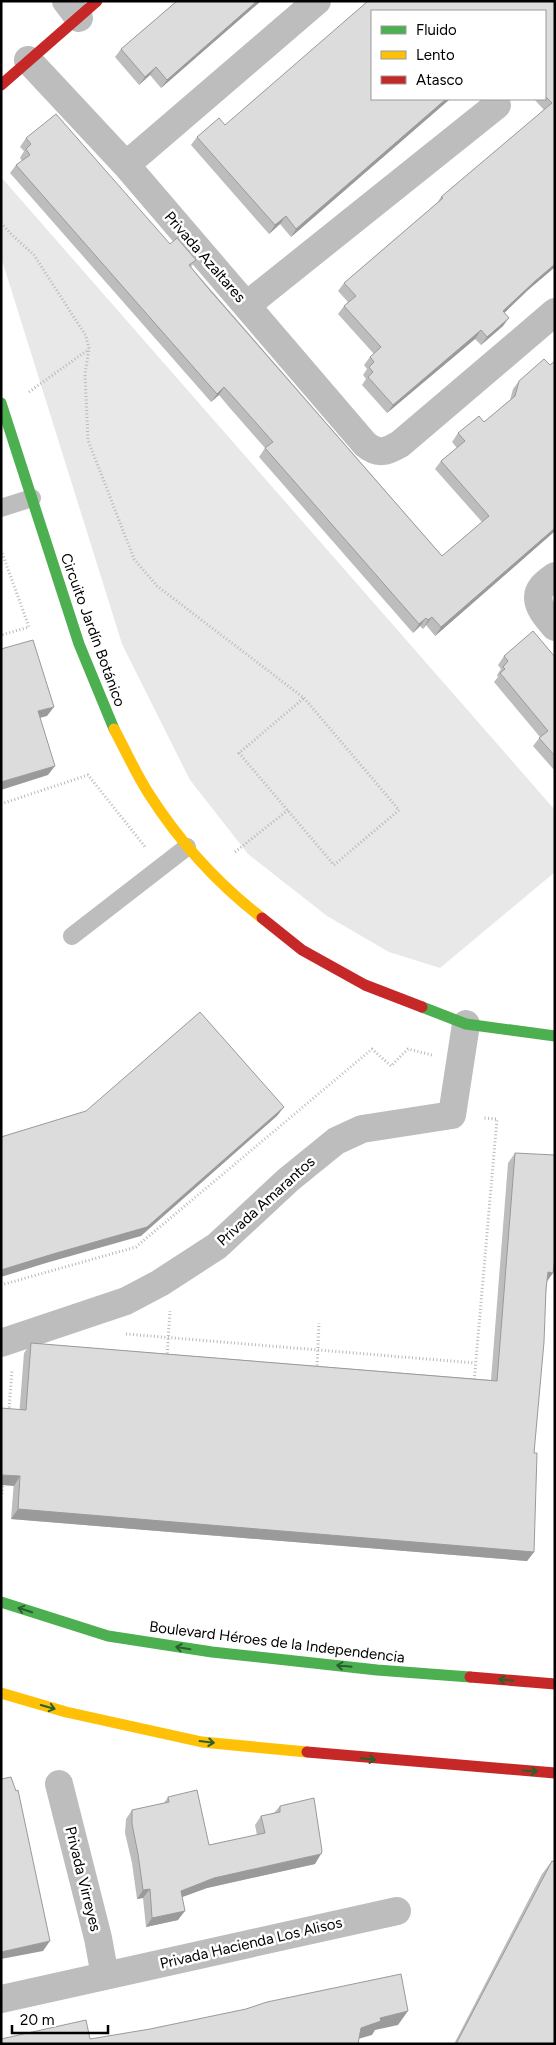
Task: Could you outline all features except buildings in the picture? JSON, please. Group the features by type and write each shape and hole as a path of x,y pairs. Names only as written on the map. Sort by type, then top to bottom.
{"main road":[{"path":"1,84 28,60 80,7"},
{"name":"Circuito Jardín Botánico","path":"2,406 79,644 112,725 148,793 187,847 240,902 302,950 365,985 466,1024 555,1036"},
{"name":"Boulevard Héroes de la Independencia","path":"1,1602 108,1636 212,1652 377,1670 555,1684"},
{"path":"1,1693 66,1712 202,1742 366,1758 555,1773"}],"street":[{"path":"126,165 317,1"},
{"name":"Privada Azaltares","path":"28,60 126,165 372,450 381,452 390,450 400,444 555,312"},
{"path":"247,305 496,104"},
{"path":"555,576 541,588 538,602 544,615 555,627"},
{"path":"452,1115 466,1024"},
{"name":"Privada Amarantos","path":"8,1340 126,1302 160,1284 217,1246 288,1180 336,1141 362,1129 452,1115"},
{"name":"Privada Virreyes","path":"59,1784 98,1938 105,1976"},
{"name":"Privada Hacienda Los Alisos","path":"1,1999 397,1911"}],"lane":[{"path":"1,508 32,498"},
{"path":"72,936 187,847"}],"path":[{"path":"1,223 34,255 86,336 89,349 85,374 88,440 134,559 157,586 304,698 399,810 334,865 239,752 304,698"},
{"path":"2,406 89,349"},
{"path":"1,550 29,627 1,635"},
{"path":"1,804 88,775 160,867"},
{"path":"211,871 288,810"},
{"path":"1,1286 136,1247 372,1049 391,1066 408,1049 460,1063"},
{"path":"452,1115 497,1120 473,1392"},
{"path":"167,1365 171,1306"},
{"path":"317,1378 319,1323"},
{"path":"126,1334 169,1336 475,1363"},
{"path":"8,1340 8,1416"},
{"path":"2,1494 4,1474"}],"shaded area":[{"path":"1,177 555,810 555,872 440,968 389,952 327,916 248,854 190,780 122,644 1,257"}],"traffic: fast":[{"path":"1,403 79,644 114,729"},
{"path":"422,1007 466,1024 555,1036"},
{"path":"1,1602 108,1636 212,1652 377,1670 470,1677"}],"traffic: slow":[{"path":"114,729 144,786 186,845 230,891 262,918"},
{"path":"1,1693 66,1712 202,1742 307,1752"}],"traffic: jam":[{"path":"1,85 97,1"},
{"path":"262,918 302,950 365,985 422,1007"},
{"path":"470,1677 555,1684"},
{"path":"307,1752 555,1773"}]}
